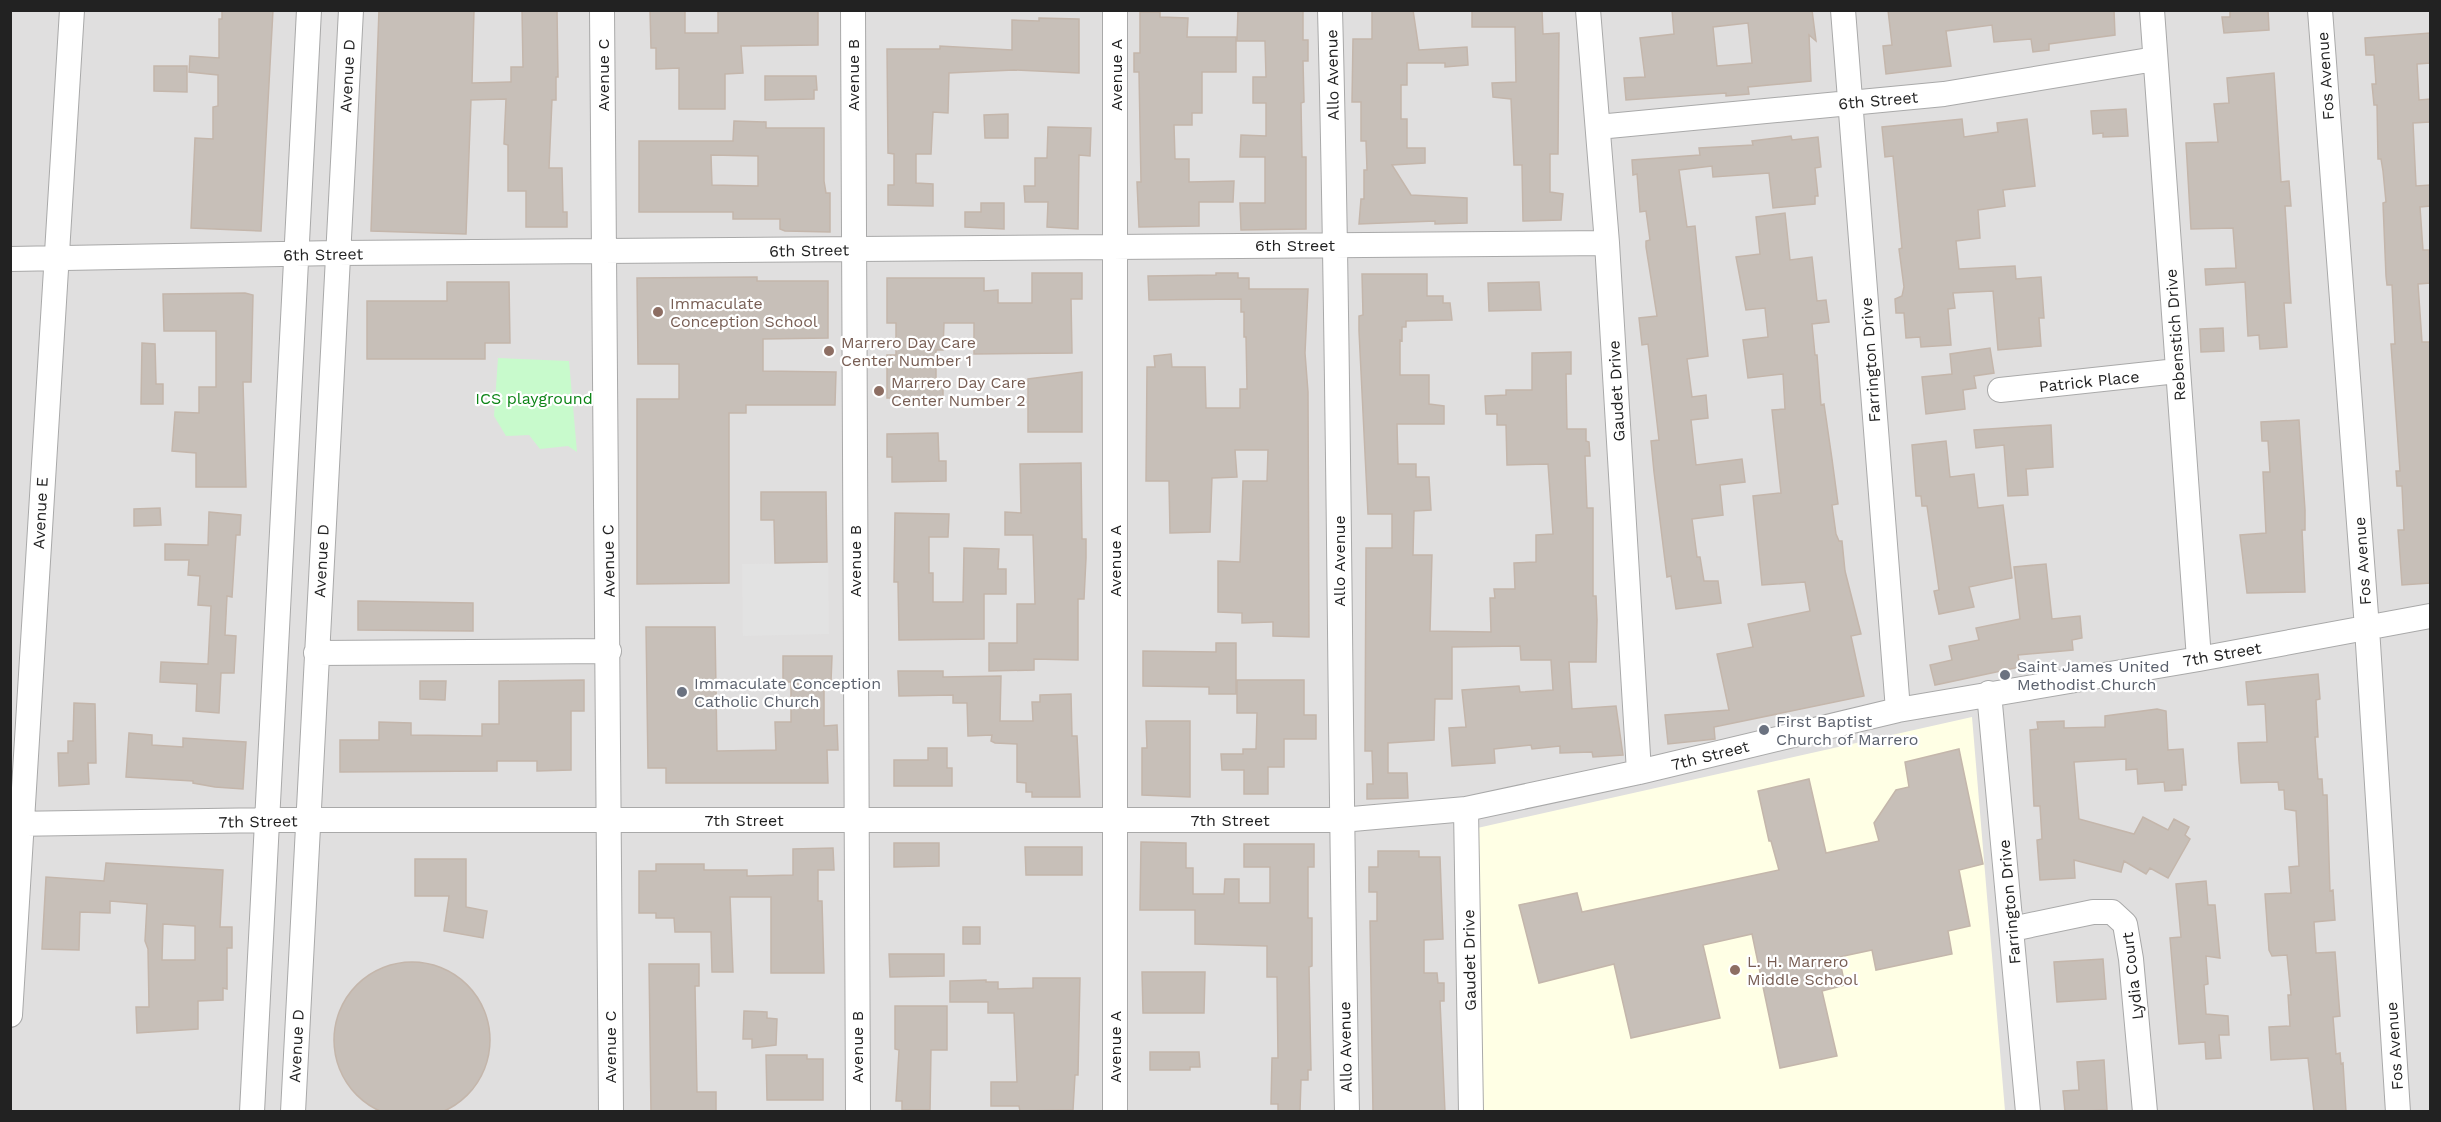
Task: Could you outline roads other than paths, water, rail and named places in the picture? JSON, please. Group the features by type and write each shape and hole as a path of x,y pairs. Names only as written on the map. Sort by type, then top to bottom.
{"street":[{"name":"Avenue E","path":"10,1015 16,824 72,10"},
{"path":"252,1112 309,10"},
{"name":"Avenue D","path":"293,1112 351,10"},
{"name":"Avenue C","path":"602,10 611,1112"},
{"name":"Avenue B","path":"853,10 858,1112"},
{"name":"Avenue A","path":"1115,10 1117,246 1115,1112"},
{"name":"Allo Avenue","path":"1330,10 1336,244 1341,820 1347,1112"},
{"name":"Gaudet Drive","path":"1588,10 1607,243 1640,772"},
{"name":"Farrington Drive","path":"1843,10 1898,710"},
{"name":"Rebenstich Drive","path":"2152,10 2199,659"},
{"name":"Fos Avenue","path":"2320,10 2367,628 2398,1112"},
{"name":"6th Street","path":"1598,127 1944,94 2156,59"},
{"name":"6th Street","path":"10,259 337,253 603,253 1117,246 1607,243"},
{"name":"Patrick Place","path":"2000,390 2177,371"},
{"name":"7th Street","path":"16,824 266,820 1341,820 1466,809 1640,772 1898,710 2199,659 2430,616"},
{"path":"316,652 609,651"},
{"name":"Farrington Drive","path":"1989,693 2028,1112"},
{"name":"Gaudet Drive","path":"1466,809 1471,1112"},
{"name":"Lydia Court","path":"2012,929 2093,912 2112,912 2126,924 2145,1112"}],"place":[{"name":"Immaculate Conception School","path":"658,312"},
{"name":"Marrero Day Care Center Number 1","path":"829,351"},
{"name":"Marrero Day Care Center Number 2","path":"879,391"},
{"name":"Saint James United Methodist Church","path":"2005,675"},
{"name":"Immaculate Conception Catholic Church","path":"682,692"},
{"name":"First Baptist Church of Marrero","path":"1764,730"},
{"name":"L. H. Marrero Middle School","path":"1735,970"}],"park label":[{"name":"ICS playground","path":"534,398"}]}
